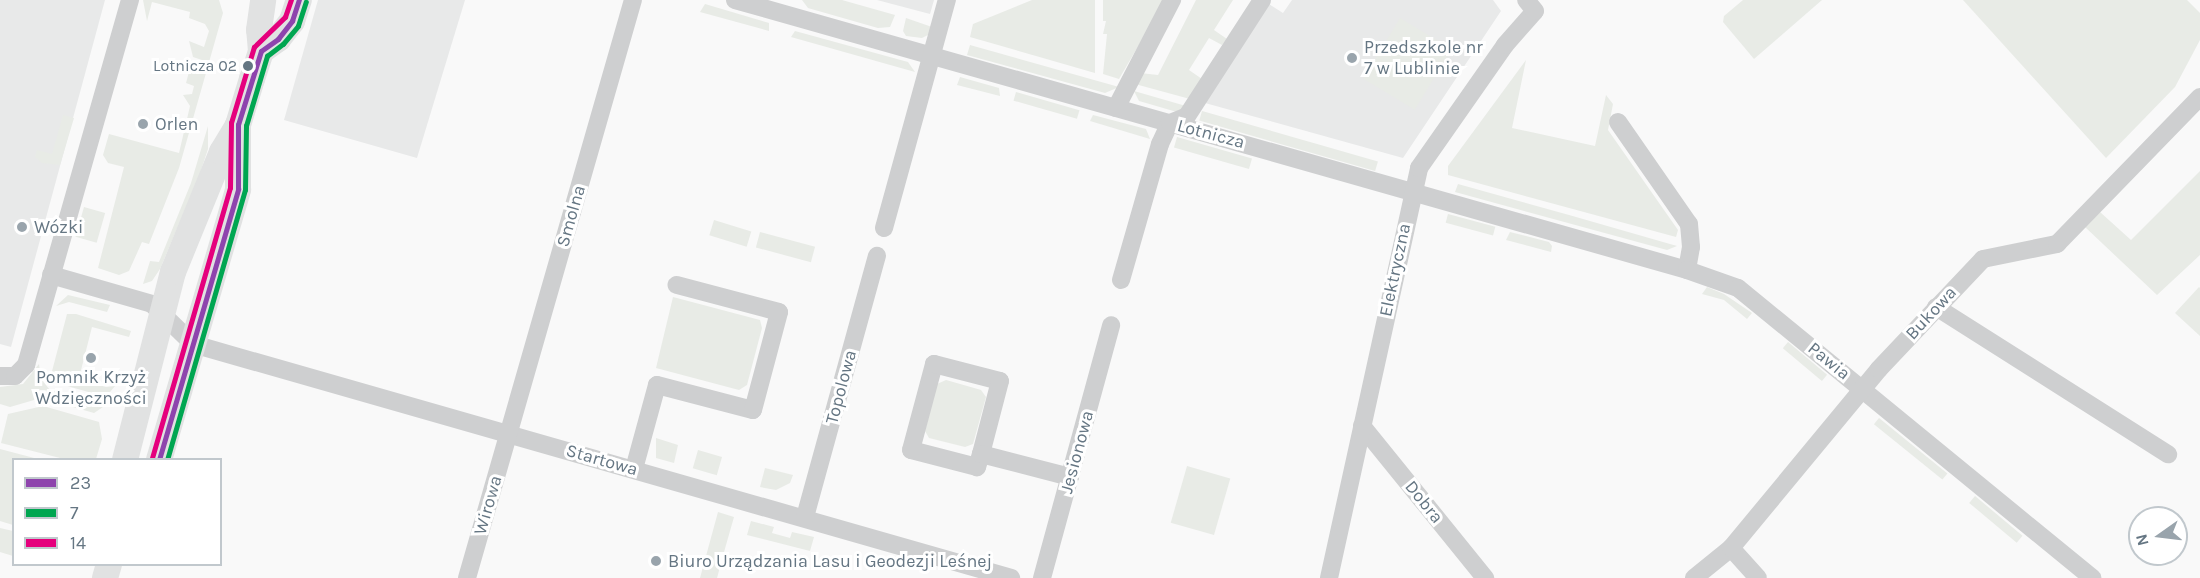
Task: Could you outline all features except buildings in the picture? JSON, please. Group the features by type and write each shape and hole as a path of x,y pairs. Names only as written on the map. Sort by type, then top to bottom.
{"street":[{"path":"0,376 15,376 26,365 130,0"},
{"path":"125,458 161,310 209,181 238,125 261,51 259,30 263,0"},
{"path":"261,51 278,39 292,21 299,0"},
{"name":"Smolna","path":"510,433 633,0"},
{"name":"Lotnicza","path":"735,0 1687,270"},
{"path":"884,228 947,0"},
{"path":"1116,108 1172,0"},
{"path":"1121,280 1160,144 1170,123 1187,116 1262,0"},
{"name":"Elektryczna","path":"1329,578 1419,168 1432,146 1536,4"},
{"name":"Bukowa","path":"1694,578 1731,548 1863,388 1983,259 2057,244 2200,97"},
{"path":"1618,122 1689,224 1692,247 1687,270"},
{"path":"159,458 238,189 238,125"},
{"name":"Topolowa","path":"805,517 877,256"},
{"name":"Pawia","path":"1687,270 1738,288 1863,388 2092,578"},
{"path":"51,275 152,304 161,310 193,344"},
{"path":"634,469 657,385 753,410 779,312 677,285"},
{"path":"1936,307 2168,454"},
{"name":"Jesionowa","path":"1042,578 1111,324"},
{"name":"Startowa","path":"193,344 805,517 1011,578"},
{"path":"934,364 1000,381 981,454 977,468 911,450 934,364"},
{"name":"Dobra","path":"1362,426 1485,578"},
{"name":"Wirowa","path":"467,578 510,433"},
{"path":"981,454 1070,477"},
{"path":"1731,548 1758,578"}],"shaded area":[{"path":"0,0 105,0 11,347 0,344"},
{"path":"143,0 219,0 223,13 179,168 149,244 142,242 129,271 119,275 98,268 124,167 108,163 103,155 109,134 179,153 190,106 183,95 192,94 194,86 186,83 190,68 199,70 202,60 193,57 189,41 204,47 209,31 205,24 189,18 190,12 152,2 147,21"},
{"path":"318,0 465,0 417,158 284,120"},
{"path":"802,0 842,0 895,15 890,27 878,28 808,8"},
{"path":"877,0 934,0 930,14"},
{"path":"1032,0 1095,0 1095,73 970,37 973,24"},
{"path":"1103,0 1165,0 1119,79 1103,74 1107,34 1103,34 1106,21 1103,21"},
{"path":"1196,0 1233,0 1214,30 1227,39 1222,45 1209,38 1189,70 1202,79 1190,99 1135,84 1140,73 1158,75"},
{"name":"Przedszkole nr 7 w Lublinie","path":"1292,0 1493,0 1501,11 1403,158 1205,103 1269,4 1283,13"},
{"path":"1743,0 1822,0 1754,59 1723,22 1724,16"},
{"path":"1963,0 2187,0 2200,13 2200,40 2175,87 2106,158"},
{"path":"705,4 769,23 769,31 700,12"},
{"path":"906,18 932,27 930,34 922,38 906,36 903,31"},
{"path":"1400,18 1451,49 1415,110 1363,79"},
{"path":"795,31 908,62 915,72 791,37"},
{"path":"970,45 1119,87 1105,93 967,55"},
{"path":"1526,60 1512,128 1595,146 1606,95 1613,104 1608,130 1678,230 1676,237 1448,175 1448,166"},
{"path":"960,77 999,88 1000,96 957,85"},
{"path":"1134,91 1186,106 1177,112 1139,101"},
{"path":"1016,92 1079,110 1077,119 1014,101"},
{"path":"1202,111 1378,161 1375,171 1199,121"},
{"path":"63,115 74,118 60,165 42,163 35,157 37,150 52,154"},
{"path":"1093,115 1146,129 1150,139 1090,121"},
{"path":"208,126 208,149 198,179 160,269 152,281 143,284 150,261 159,262 191,183"},
{"path":"1177,137 1252,158 1249,169 1174,148"},
{"path":"2200,171 2200,255 2157,295 2085,227 2100,212 2131,240"},
{"path":"1458,184 1677,246 1667,250 1455,192"},
{"path":"84,207 105,213 97,243 75,237"},
{"path":"1448,214 1495,227 1493,235 1446,223"},
{"path":"714,220 751,231 747,247 709,235"},
{"path":"760,232 815,247 811,262 756,247"},
{"path":"1510,232 1549,242 1552,246 1551,252 1506,240"},
{"path":"1707,287 1724,294 1752,313 1747,319 1724,300 1702,294"},
{"path":"2200,288 2200,336 2175,313"},
{"path":"68,295 110,305 107,312 69,302 56,306"},
{"path":"673,297 760,320 762,328 747,385 739,390 656,368"},
{"path":"67,314 76,314 131,331 129,337 92,327 79,378 106,387 115,386 106,397 57,383 51,375"},
{"path":"1788,342 1827,375 1822,381 1783,348"},
{"path":"39,364 41,379 50,390 103,407 94,413 41,398 10,407 0,404 0,387 23,384"},
{"path":"946,380 981,390 986,397 973,444 965,447 929,438 925,431 937,384"},
{"path":"43,406 99,422 102,439 96,458 60,458 1,443 8,414"},
{"path":"1879,418 1947,473 1942,480 1874,424"},
{"path":"656,438 678,445 674,463 656,458"},
{"path":"0,449 34,458 12,458 12,525 0,521"},
{"path":"698,450 722,457 717,475 693,468"},
{"path":"1187,466 1230,478 1214,535 1171,523"},
{"path":"765,468 793,475 790,483 776,490 760,487"},
{"path":"1975,496 2022,536 2017,543 1969,503"},
{"path":"718,512 734,517 717,578 700,578"},
{"path":"751,521 774,527 772,533 790,538 792,532 814,537 810,551 747,535"},
{"path":"0,528 12,531 12,556 0,552"}],"transit line":[{"name":"14","path":"152,458 230,188 231,123 254,47 285,17 291,0"},
{"name":"23","path":"160,458 238,189 238,125 261,51 278,39 292,21 299,0"},
{"name":"7","path":"168,458 245,190 246,126 267,56 283,44 298,26 306,2"}],"place":[{"name":"Przedszkole nr 7 w Lublinie","path":"1352,58"},
{"name":"Lotnicza 02","path":"248,66"},
{"name":"Orlen","path":"143,124"},
{"name":"Wózki","path":"22,227"},
{"name":"Pomnik Krzyż Wdzięczności","path":"91,358"},
{"name":"Biuro Urządzania Lasu i Geodezji Leśnej","path":"656,561"}]}
